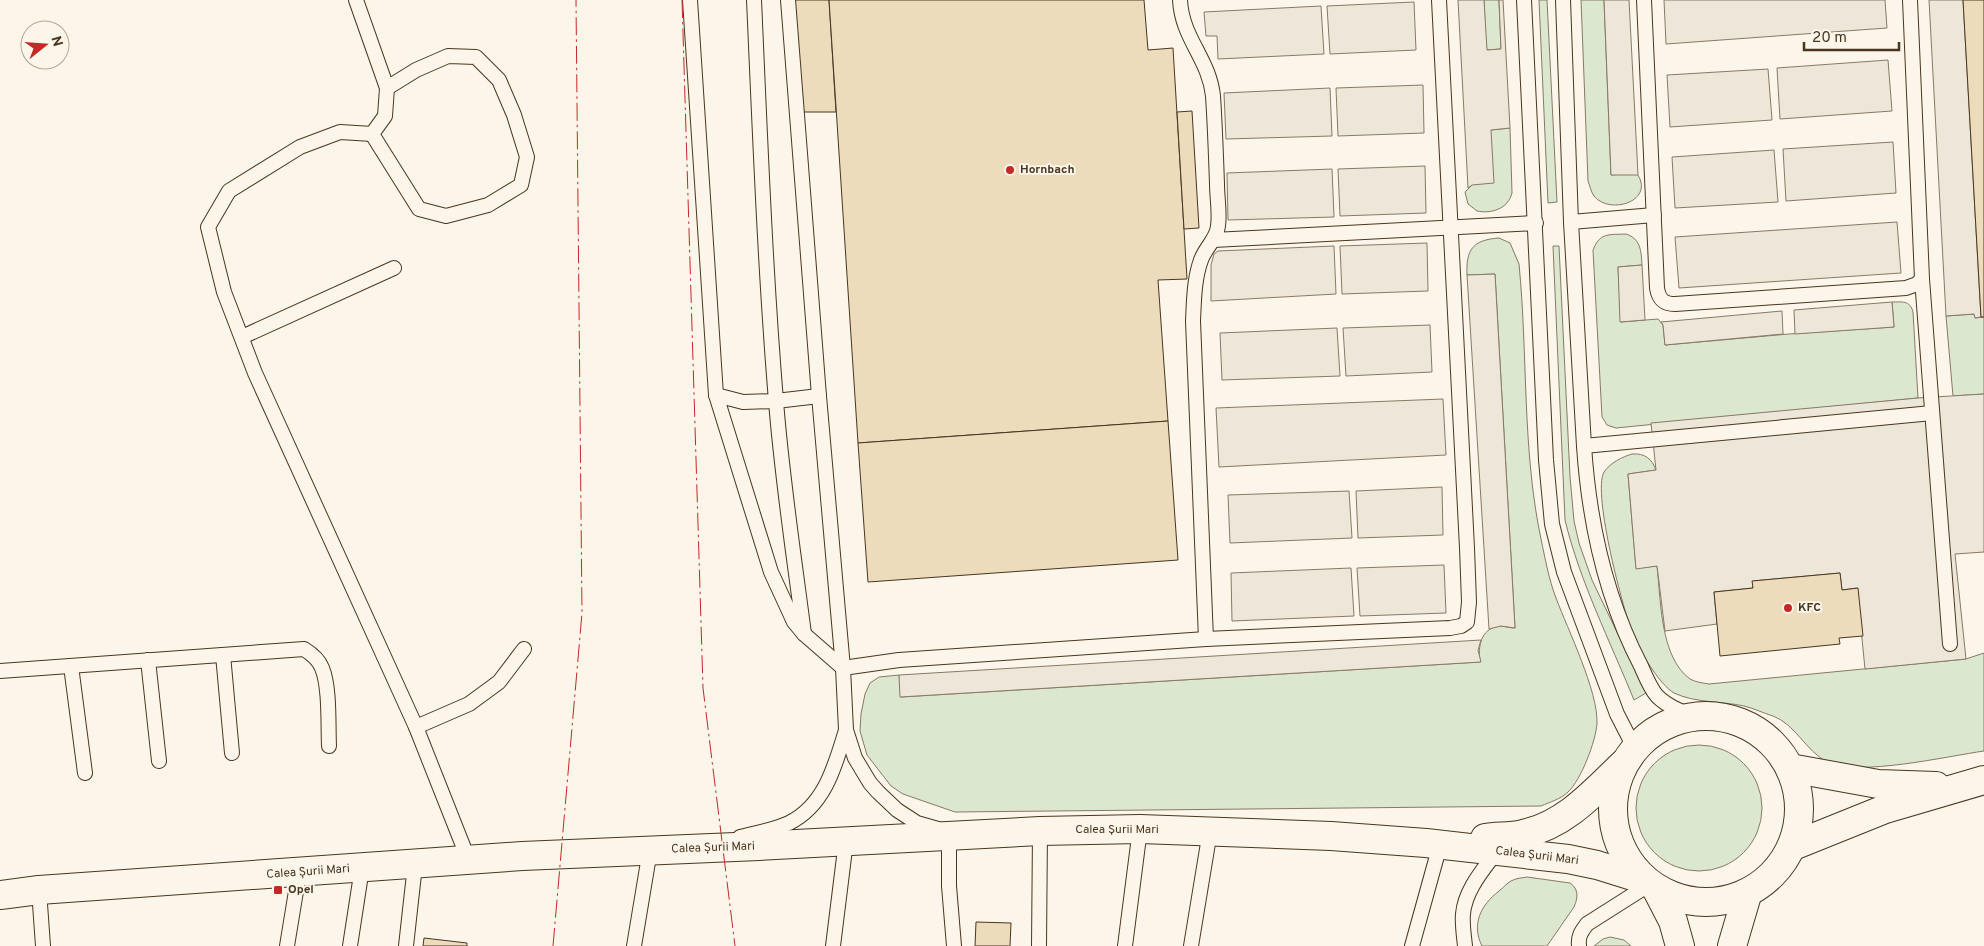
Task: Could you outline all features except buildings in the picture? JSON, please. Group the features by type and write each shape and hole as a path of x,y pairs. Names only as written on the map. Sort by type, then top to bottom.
{"main road":[{"name":"Calea Șurii Mari","path":"1433,844 1523,834 1558,822 1587,800 1658,729 1671,722 1693,716 1722,717 1750,726 1773,744 1790,768"},
{"path":"1631,754 1615,791 1614,824 1624,854 1651,885 1673,921 1680,946"},
{"path":"1793,846 1800,807 1790,768 1878,784 1972,783"},
{"path":"1793,846 1885,809 1972,783"},
{"name":"Calea Șurii Mari","path":"0,894 522,856 1040,831 1140,830 1331,836 1433,844 1568,859 1597,865 1651,885 1686,901 1717,903 1747,894 1775,874 1793,846"},
{"path":"1732,946 1747,894"}],"lane":[{"path":"356,0 387,88 385,116 372,134"},
{"path":"690,0 716,394 771,572 794,622 804,634 843,668 899,660 1206,639 1450,628 1461,626 1467,622 1469,602 1468,548 1439,0"},
{"path":"754,0 762,174 776,401 791,541 804,634"},
{"path":"788,0 819,396 843,668 846,730 855,758 870,783 882,796 897,810 917,822 954,836 949,886 954,946"},
{"path":"1180,0 1185,29 1206,66 1213,95 1218,227 1214,240 1201,261 1195,288 1193,321 1206,639"},
{"path":"1524,0 1546,460 1552,524 1575,604 1631,754"},
{"path":"1563,0 1571,222 1586,481 1595,535 1618,614 1636,657 1656,695 1673,708 1693,716"},
{"path":"1644,0 1657,288 1659,297 1668,304 1906,288 1917,284 1922,279"},
{"path":"1910,0 1922,279 1950,644"},
{"path":"372,134 419,209 446,216 488,205 521,185 527,157 514,115 499,80 476,57 448,56 416,70 387,88"},
{"path":"372,134 340,132 300,147 229,191 208,227 224,292 255,373 416,727 469,861"},
{"path":"1571,222 1654,216"},
{"path":"1214,240 1536,223"},
{"path":"242,336 394,268"},
{"path":"716,394 744,402 776,401 819,396"},
{"path":"1584,446 1932,413"},
{"path":"0,671 304,648 313,655 322,667 325,680 329,746"},
{"path":"416,727 469,704 499,682 524,649"},
{"path":"223,654 232,753"},
{"path":"148,660 159,761"},
{"path":"71,666 85,773"},
{"path":"703,848 788,823 812,806 827,786 846,730"},
{"path":"1126,946 1140,830"},
{"path":"1039,946 1040,831"},
{"path":"1191,946 1210,831"},
{"path":"833,946 846,841"},
{"path":"1412,946 1433,844"},
{"path":"634,946 650,850"},
{"path":"1464,946 1463,915 1465,902 1470,890 1497,851"},
{"path":"406,946 415,865"},
{"path":"350,946 362,868"},
{"path":"287,946 299,873"},
{"path":"1579,946 1578,938 1587,924 1651,885"},
{"path":"38,890 43,946"}],"green space":[{"path":"1484,0 1499,0 1501,49 1486,50"},
{"path":"1539,0 1547,0 1557,202 1548,203"},
{"path":"1581,0 1604,0 1611,175 1635,173 1638,175 1641,184 1640,192 1635,199 1619,205 1609,205 1601,202 1594,196 1588,181"},
{"path":"1510,128 1512,193 1503,207 1488,212 1477,211 1468,204 1465,192 1472,185 1491,130"},
{"path":"1626,234 1637,242 1642,265 1618,267 1621,322 1658,319 1663,325 1665,345 1894,327 1892,302 1905,302 1910,305 1913,312 1918,398 1616,428 1607,425 1602,417 1593,250 1602,237"},
{"path":"1499,238 1510,243 1519,264 1531,471 1535,505 1547,569 1588,678 1596,710 1596,731 1591,750 1583,770 1568,792 1541,806 955,812 903,794 891,786 867,755 860,731 865,694 870,683 879,677 899,675 901,697 1480,662 1480,645 1488,631 1499,626 1515,628 1495,274 1467,275 1468,259 1472,248 1482,241"},
{"path":"1553,246 1559,246 1570,477 1574,521 1579,543 1592,580 1646,693 1634,700 1587,589 1565,520"},
{"path":"1974,314 1975,318 1984,317 1984,394 1953,396 1946,316"},
{"path":"1632,454 1647,458 1656,470 1628,474 1636,568 1657,566 1661,611 1667,643 1680,669 1690,679 1709,684 1966,659 1984,653 1984,751 1904,764 1860,767 1841,766 1827,762 1820,757 1788,725 1773,716 1735,704 1691,699 1674,693 1669,689 1651,668 1641,652 1629,625 1611,554 1602,504 1601,484 1604,472 1616,461"},
{"path":"1699,745 1723,750 1734,755 1744,763 1752,773 1757,784 1762,808 1757,832 1752,843 1744,853 1734,861 1723,866 1699,871 1675,866 1664,861 1654,853 1646,843 1641,832 1636,808 1641,784 1646,773 1654,763 1664,755 1675,750"},
{"path":"1527,877 1570,883 1575,888 1577,894 1574,907 1547,946 1482,946 1477,930 1480,916 1487,902 1510,882"},
{"path":"1610,937 1624,940 1631,946 1594,946 1603,939"}],"shaded area":[{"path":"1458,0 1484,0 1487,50 1501,49 1499,0 1503,0 1510,128 1491,130 1494,183 1472,185 1468,188"},
{"path":"1604,0 1629,0 1638,175 1611,175"},
{"path":"1664,0 1885,0 1887,28 1666,44"},
{"path":"1929,0 1963,0 1981,317 1975,318 1974,314 1946,316"},
{"path":"1414,2 1416,50 1330,54 1327,6"},
{"path":"1321,6 1324,54 1218,59 1217,36 1206,36 1204,12"},
{"path":"1888,60 1892,111 1780,119 1777,68"},
{"path":"1768,69 1772,120 1670,127 1667,75"},
{"path":"1423,85 1424,133 1338,136 1336,88"},
{"path":"1330,88 1332,136 1226,139 1224,93"},
{"path":"1893,142 1896,193 1786,201 1783,149"},
{"path":"1774,150 1778,202 1675,208 1672,157"},
{"path":"1425,166 1426,213 1340,216 1338,169"},
{"path":"1332,169 1334,217 1228,220 1227,173"},
{"path":"1897,222 1901,273 1679,288 1675,237"},
{"path":"1427,243 1428,291 1342,294 1340,246"},
{"path":"1334,246 1336,294 1211,301 1211,265 1214,254 1218,251"},
{"path":"1642,265 1645,320 1620,322 1618,267"},
{"path":"1495,274 1515,628 1501,626 1489,629 1467,275"},
{"path":"1892,302 1894,327 1795,334 1794,310"},
{"path":"1782,311 1783,334 1665,345 1661,322"},
{"path":"1430,325 1432,372 1346,376 1343,328"},
{"path":"1337,328 1340,376 1222,380 1220,333"},
{"path":"1984,394 1984,552 1955,554 1966,659 1865,669 1857,588 1842,590 1840,573 1753,581 1753,588 1714,592 1717,624 1665,631 1657,566 1636,569 1628,474 1656,470 1651,423 1918,398"},
{"path":"1443,399 1446,455 1219,467 1216,408"},
{"path":"1442,487 1443,535 1358,538 1356,491"},
{"path":"1349,491 1352,538 1230,543 1228,495"},
{"path":"1444,565 1446,613 1360,616 1357,568"},
{"path":"1351,568 1354,616 1232,621 1231,573"},
{"path":"1481,640 1478,650 1481,662 900,697 899,675"}],"power":[{"path":"553,946 582,613 576,0"},
{"path":"682,0 703,688 735,946"}],"place":[{"name":"Hornbach","path":"1010,170"},
{"name":"KFC","path":"1788,608"},
{"name":"Opel","path":"278,890"}]}
